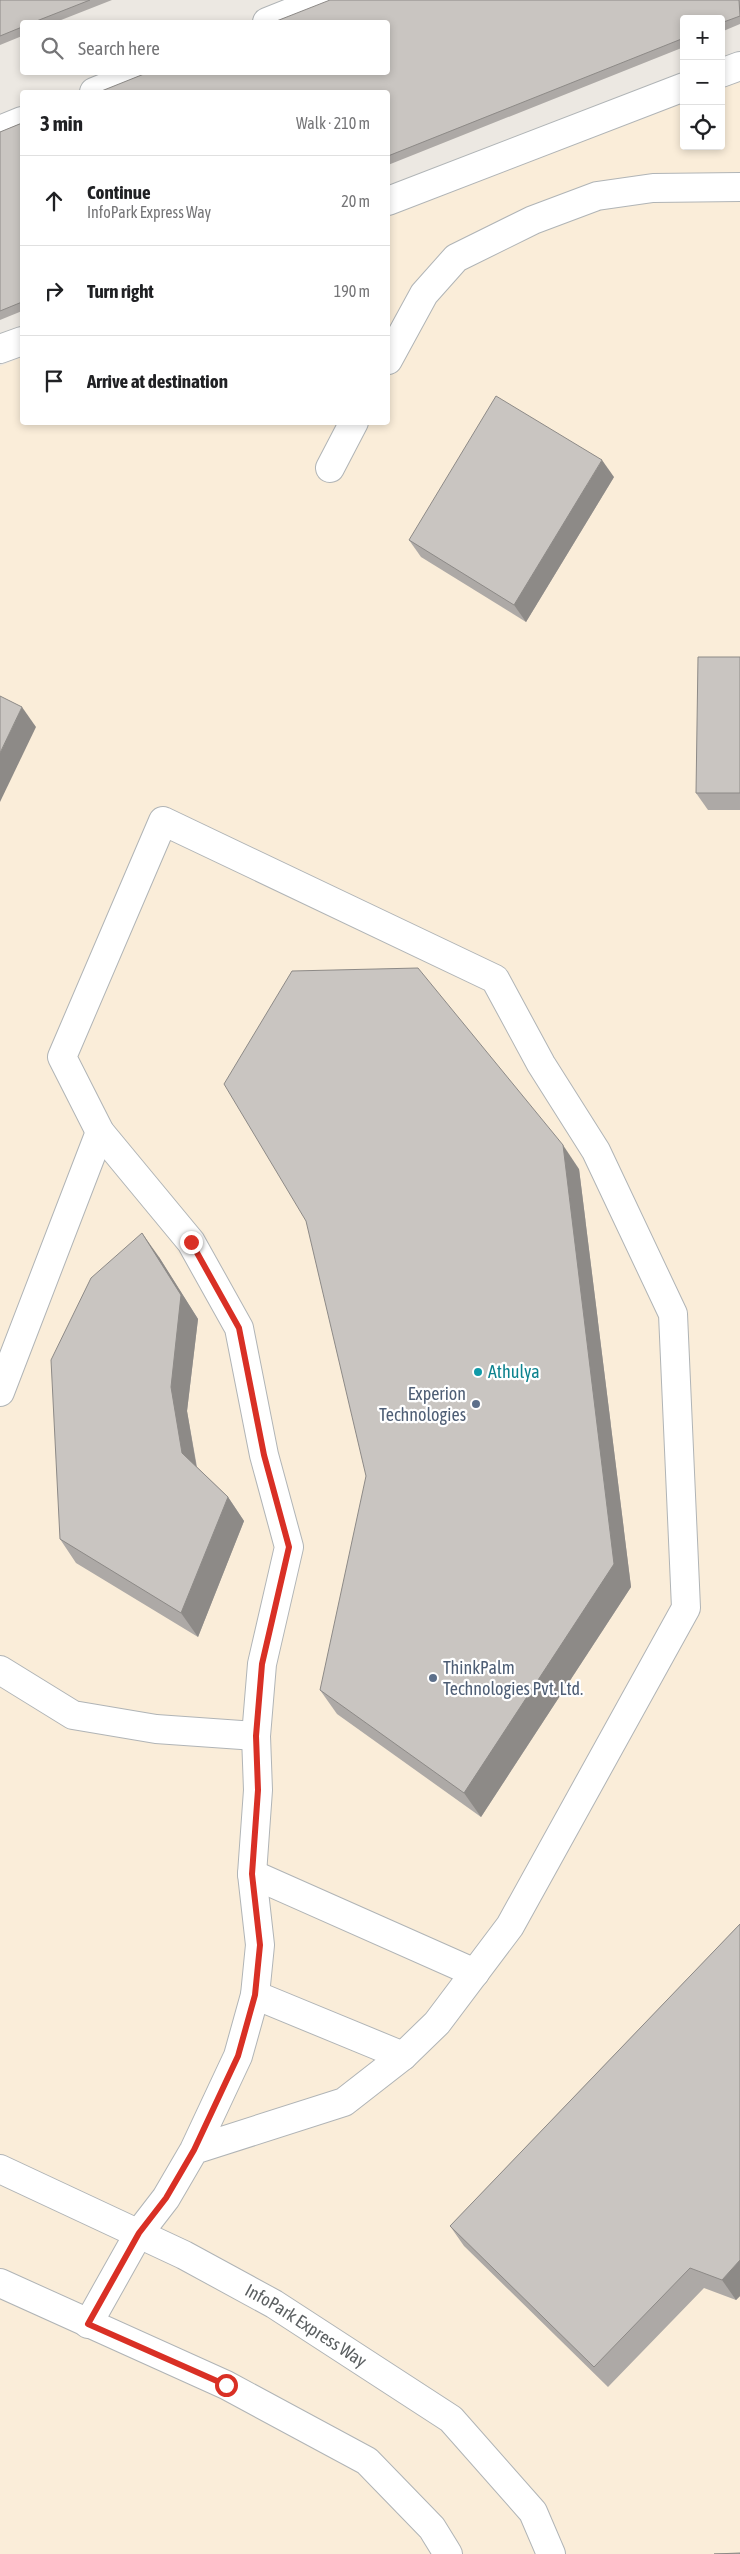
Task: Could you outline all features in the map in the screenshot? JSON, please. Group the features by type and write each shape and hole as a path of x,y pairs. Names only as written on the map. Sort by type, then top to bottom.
{"street":[{"path":"272,20 322,0"},
{"path":"725,72 740,66"},
{"path":"99,90 136,75"},
{"path":"390,200 680,90"},
{"path":"0,130 20,122"},
{"path":"390,356 424,294 456,258 533,220 598,196 653,188 740,187"},
{"path":"0,349 20,342"},
{"path":"330,468 352,425"},
{"path":"88,2324 139,2233 166,2198 194,2150 238,2056 255,1995 260,1945 252,1874 258,1790 256,1736 262,1664 289,1547 264,1455 239,1328 191,1242 100,1132 62,1057 162,821 495,979 541,1064 596,1151 673,1314 686,1608 510,1926 437,2023 403,2056 344,2102 194,2150"},
{"path":"0,1392 100,1132"},
{"path":"0,1670 73,1715 156,1730 256,1736"},
{"path":"252,1874 475,1973"},
{"path":"255,1995 403,2056"},
{"name":"InfoPark Express Way","path":"0,2169 139,2233 274,2304 451,2419 533,2512 551,2554"},
{"path":"0,2283 226,2385 366,2461 432,2528 448,2554"}],"shaded area":[{"path":"740,80 740,2554 0,2554 0,366 20,358 20,425 390,425 390,215 680,104 680,150 725,150 725,86"}],"building":[{"path":"0,0 90,0 39,20 20,20 20,28 0,36"},
{"path":"330,0 739,0 740,16 725,22 725,15 680,15 680,40 390,155 390,90 104,90 142,75 390,75 390,20 279,20"},
{"path":"20,124 20,303 0,311 0,132"},
{"path":"496,396 602,460 514,605 409,540"},
{"path":"698,657 740,657 740,793 696,793"},
{"path":"0,696 22,707 0,753"},
{"name":"Athulya","path":"418,968 563,1145 614,1564 464,1793 320,1690 366,1476 306,1221 224,1084 292,971"},
{"path":"142,1233 181,1295 171,1387 182,1453 228,1497 181,1613 60,1539 51,1360 91,1278"},
{"path":"740,1924 740,2260 722,2280 690,2268 594,2367 450,2226"}],"place":[{"name":"Athulya","path":"478,1372"},
{"name":"Experion Technologies","path":"476,1404"},
{"name":"ThinkPalm Technologies Pvt. Ltd.","path":"433,1678"}],"route":[{"path":"191,1242 239,1328 264,1455 289,1547 262,1664 256,1736 258,1790 252,1874 260,1945 255,1995 238,2056 194,2150 166,2198 139,2233 88,2324 226,2385"}]}
